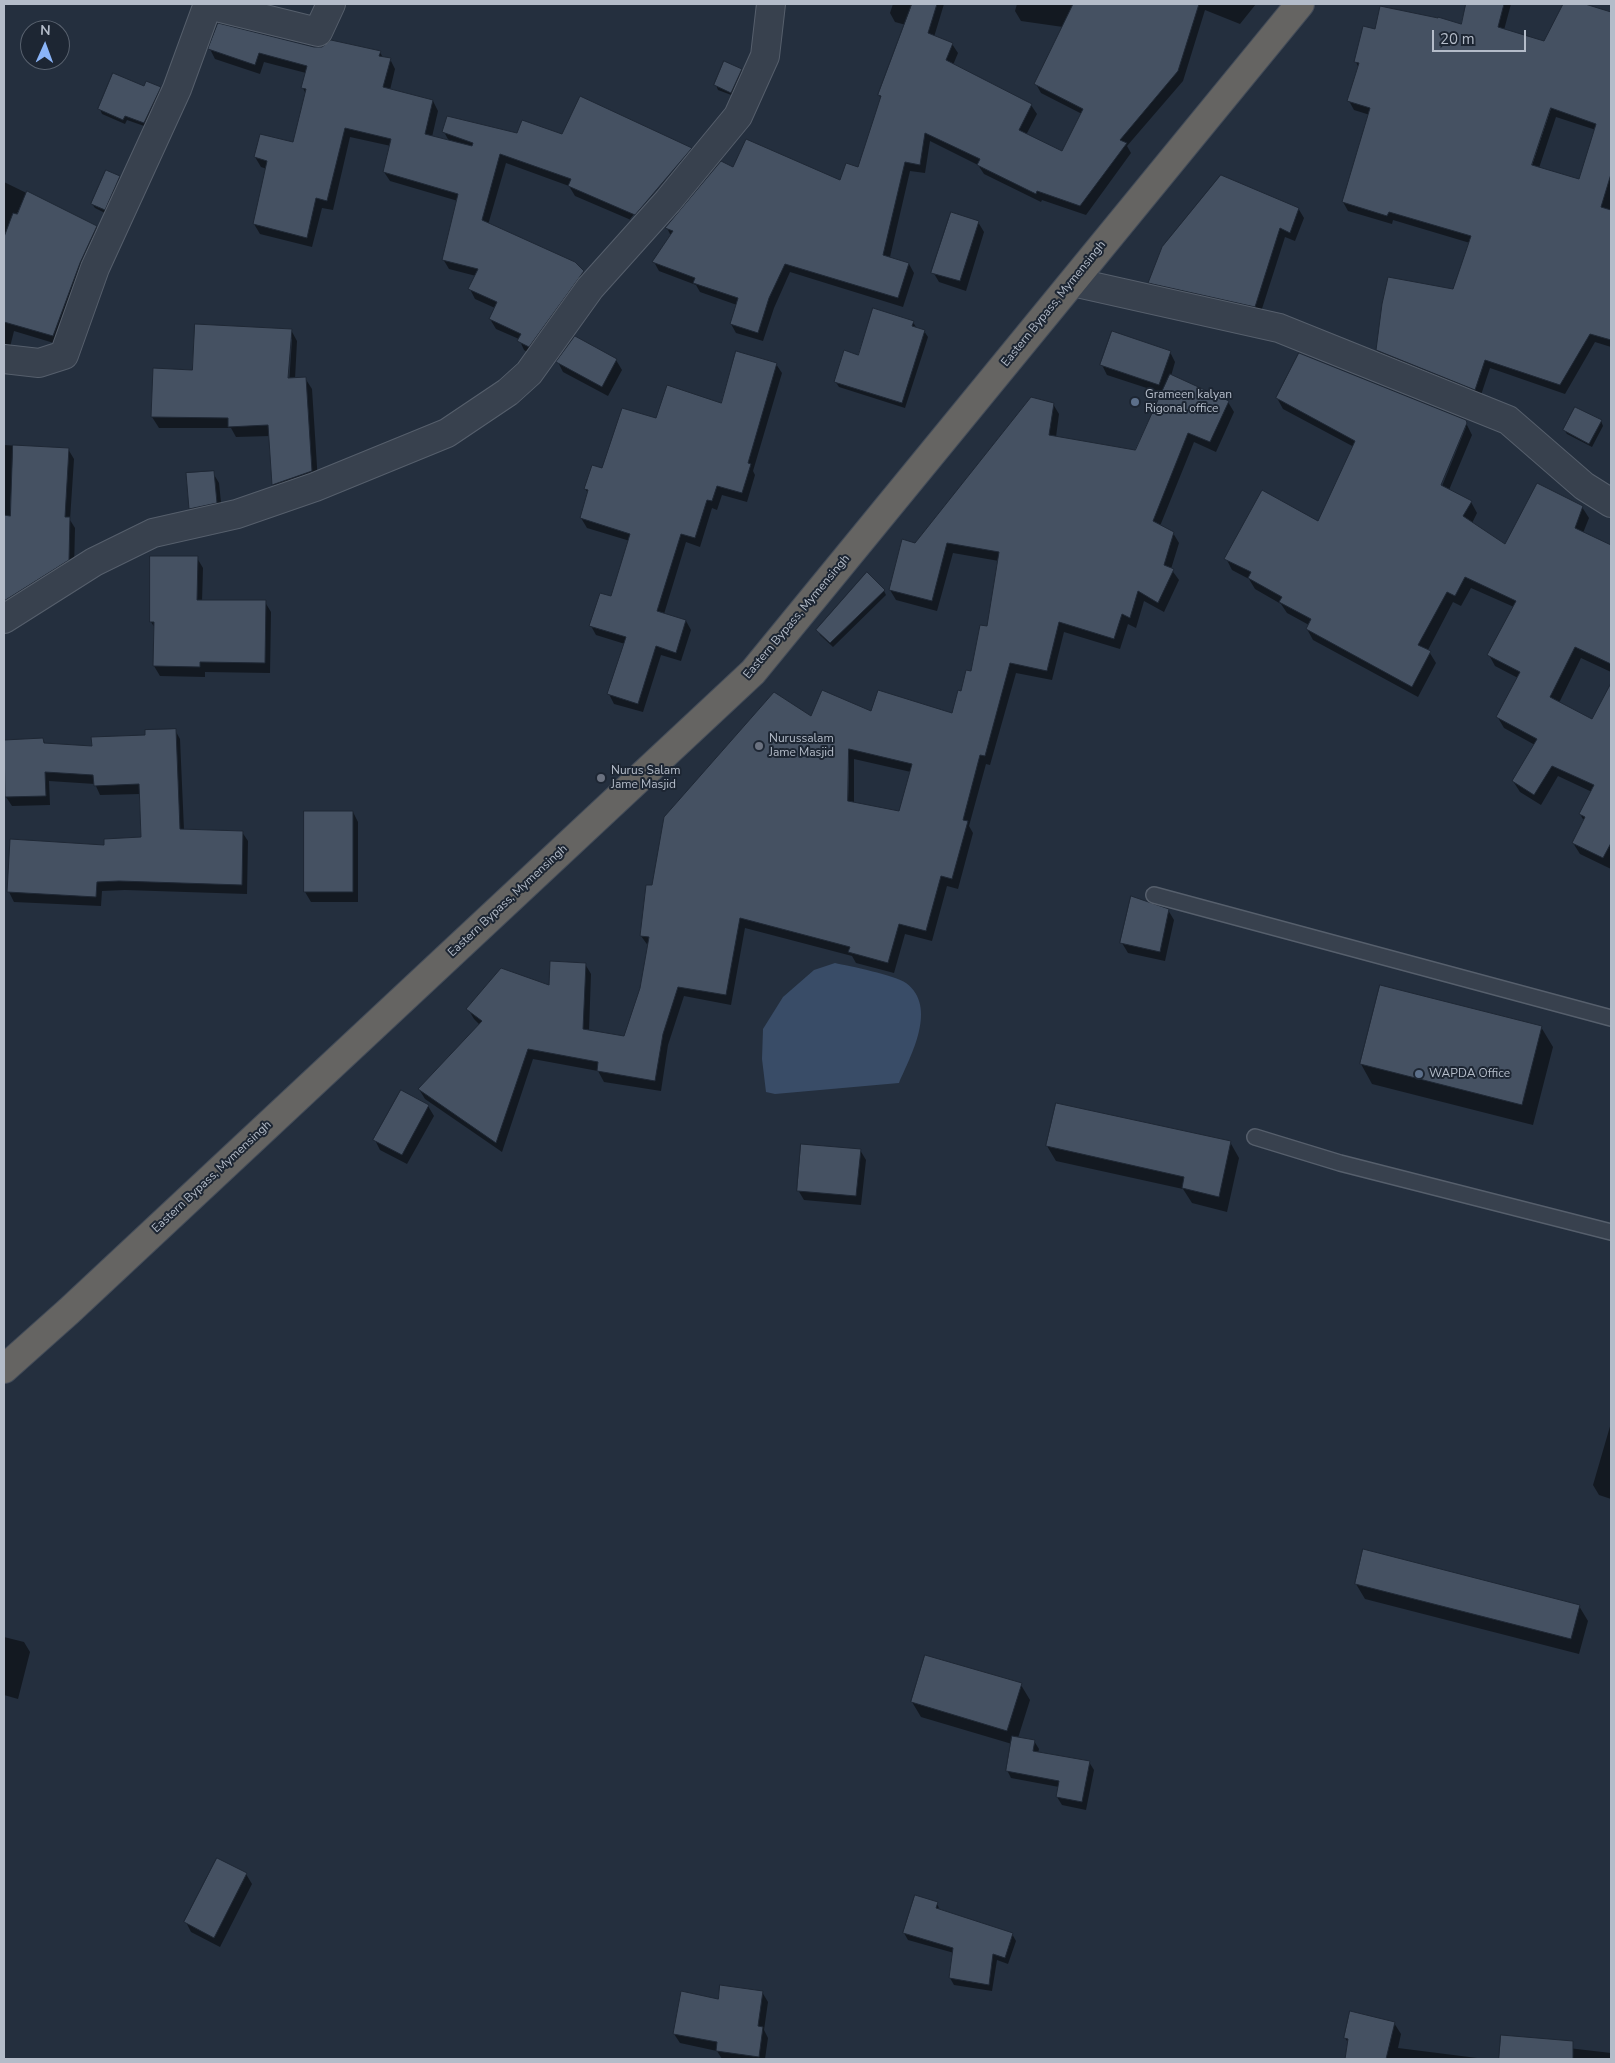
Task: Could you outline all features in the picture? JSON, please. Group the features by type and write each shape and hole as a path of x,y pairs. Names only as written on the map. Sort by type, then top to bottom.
{"highway":[{"name":"Eastern Bypass, Mymensingh","path":"4,1369 70,1311 753,672 1300,4"}],"street":[{"path":"4,360 40,363 64,355 96,268 177,89 208,4 318,32 331,4"},
{"path":"4,620 94,562 153,532 237,514 315,487 447,433 508,392 529,373 590,288 668,200 738,116 765,56 771,4"},
{"path":"1073,282 1279,328 1508,420 1584,486 1611,503"}],"lane":[{"path":"1154,895 1611,1018"},
{"path":"1255,1137 1340,1163 1611,1232"}],"water":[{"path":"835,963 872,971 900,980 906,983 915,993 920,1005 919,1032 899,1083 775,1094 766,1092 762,1059 763,1029 783,997 814,970"}],"building":[{"path":"912,4 937,4 928,33 953,43 946,60 1032,104 1019,130 1062,151 1083,109 1034,84 1073,4 1199,4 1178,71 1120,140 1127,143 1080,206 1037,191 1036,194 977,165 980,159 925,133 920,165 905,162 883,255 909,263 898,298 785,264 769,298 758,333 730,324 738,298 693,283 695,278 652,262 673,231 665,228 721,161 733,167 746,139 840,180 846,163 858,167 881,96 878,95"},
{"path":"1466,4 1504,4 1498,27 1544,41 1563,4 1585,4 1611,12 1611,174 1601,207 1611,210 1611,340 1590,334 1560,385 1485,360 1475,390 1376,350 1382,304 1388,277 1453,289 1471,236 1389,212 1387,216 1342,202 1370,108 1347,101 1359,63 1354,62 1363,26 1375,29 1380,6 1438,17 1461,24","holes":["1551,108 1596,124 1579,179 1532,165"]},
{"path":"218,23 314,47 322,47 331,40 381,51 379,56 391,58 383,87 433,100 425,134 472,146 473,143 442,132 447,116 517,133 522,120 562,134 580,96 692,148 635,215 568,186 571,179 500,154 482,220 575,262 584,271 529,347 517,341 521,334 489,319 497,302 468,289 478,269 442,260 458,194 383,172 391,139 345,128 327,201 316,198 307,238 253,224 267,161 254,157 260,134 293,142 306,89 301,88 307,66 259,53 255,65 208,49"},
{"path":"724,61 742,69 731,93 714,85"},
{"path":"113,73 144,86 146,81 161,87 144,123 125,116 123,120 98,109"},
{"path":"106,170 120,176 105,210 91,204"},
{"path":"1221,175 1299,208 1290,233 1280,228 1255,307 1148,283 1162,247"},
{"path":"27,191 97,226 80,263 53,336 4,322 4,237 13,213 17,214"},
{"path":"951,212 979,221 960,281 931,273"},
{"path":"873,308 914,321 912,326 925,330 902,403 834,382 844,350 858,355"},
{"path":"195,324 292,329 288,378 306,377 312,471 272,485 268,425 228,427 228,418 151,417 153,368 192,370"},
{"path":"1112,331 1171,351 1159,385 1100,365"},
{"path":"575,336 617,359 602,387 556,362"},
{"path":"736,351 777,363 748,463 751,464 742,493 717,486 712,501 707,500 695,538 681,534 657,611 686,620 676,653 656,646 638,704 607,694 626,637 589,626 600,593 611,596 630,534 580,518 588,490 584,489 592,465 602,468 622,408 656,418 667,385 721,403"},
{"path":"1299,353 1466,420 1467,423 1441,485 1472,501 1463,516 1505,544 1537,483 1583,506 1575,528 1611,545 1611,664 1575,647 1550,697 1592,719 1611,683 1611,843 1603,858 1572,843 1585,817 1579,814 1594,785 1552,766 1534,795 1512,781 1537,739 1496,717 1520,672 1487,655 1516,601 1465,577 1455,596 1447,592 1418,645 1431,651 1412,687 1306,629 1311,619 1279,602 1282,597 1248,578 1251,572 1224,559 1262,490 1318,521 1355,441 1276,398"},
{"path":"1170,374 1229,401 1210,442 1188,433 1153,521 1174,532 1164,565 1174,569 1158,603 1138,591 1130,618 1122,614 1114,639 1059,622 1047,671 1010,663 985,756 980,755 963,820 968,821 952,879 941,876 926,931 899,924 888,963 848,952 850,947 740,918 726,995 678,987 663,1034 655,1081 597,1071 598,1062 528,1049 496,1143 418,1089 482,1021 466,1009 501,968 549,985 550,961 586,963 583,1029 624,1036 640,988 649,937 640,936 646,885 652,885 664,817 774,692 811,716 822,690 871,711 878,690 952,713 958,690 961,691 966,670 971,671 980,625 987,626 999,552 947,543 932,601 889,590 902,539 915,543 1031,397 1054,403 1049,435 1135,450","holes":["849,749 912,764 899,811 848,801"]},
{"path":"1575,407 1602,420 1589,444 1563,430"},
{"path":"13,445 69,448 65,517 70,517 69,560 4,601 4,515 10,516"},
{"path":"214,471 217,503 189,509 186,473"},
{"path":"150,556 198,556 197,600 266,600 265,663 200,662 200,667 153,666 154,622 150,622"},
{"path":"867,572 885,590 830,643 816,630"},
{"path":"176,729 180,829 243,831 242,885 119,881 97,882 96,897 7,892 10,839 104,845 104,839 141,837 139,784 94,786 93,775 45,772 46,796 5,797 4,740 43,738 44,743 92,746 91,737 145,735 145,730"},
{"path":"304,811 353,811 353,892 304,892"},
{"path":"1131,896 1169,909 1160,952 1120,943"},
{"path":"1380,985 1542,1026 1522,1105 1360,1064"},
{"path":"401,1090 429,1105 402,1155 373,1140"},
{"path":"1056,1103 1231,1141 1219,1197 1182,1188 1184,1177 1046,1146"},
{"path":"801,1144 861,1149 856,1196 797,1191"},
{"path":"1363,1549 1580,1605 1571,1639 1355,1584"},
{"path":"925,1655 1022,1683 1007,1731 911,1702"},
{"path":"1012,1736 1035,1740 1033,1751 1090,1761 1082,1802 1056,1797 1059,1781 1006,1771"},
{"path":"217,1858 247,1873 214,1938 184,1922"},
{"path":"915,1895 938,1902 936,1908 1013,1933 1005,1958 993,1954 989,1985 949,1978 953,1948 903,1933"},
{"path":"720,1985 763,1991 758,2026 763,2027 759,2057 716,2051 717,2042 673,2034 681,1991 718,1999"},
{"path":"1350,2011 1395,2022 1386,2059 1345,2059 1348,2039 1344,2038"},
{"path":"1501,2035 1573,2041 1573,2059 1499,2059"}],"place":[{"name":"Grameen kalyan Rigonal office","path":"1135,402"},
{"name":"Nurussalam Jame Masjid","path":"759,746"},
{"name":"Nurus Salam Jame Masjid","path":"601,778"},
{"name":"WAPDA Office","path":"1419,1074"}]}
